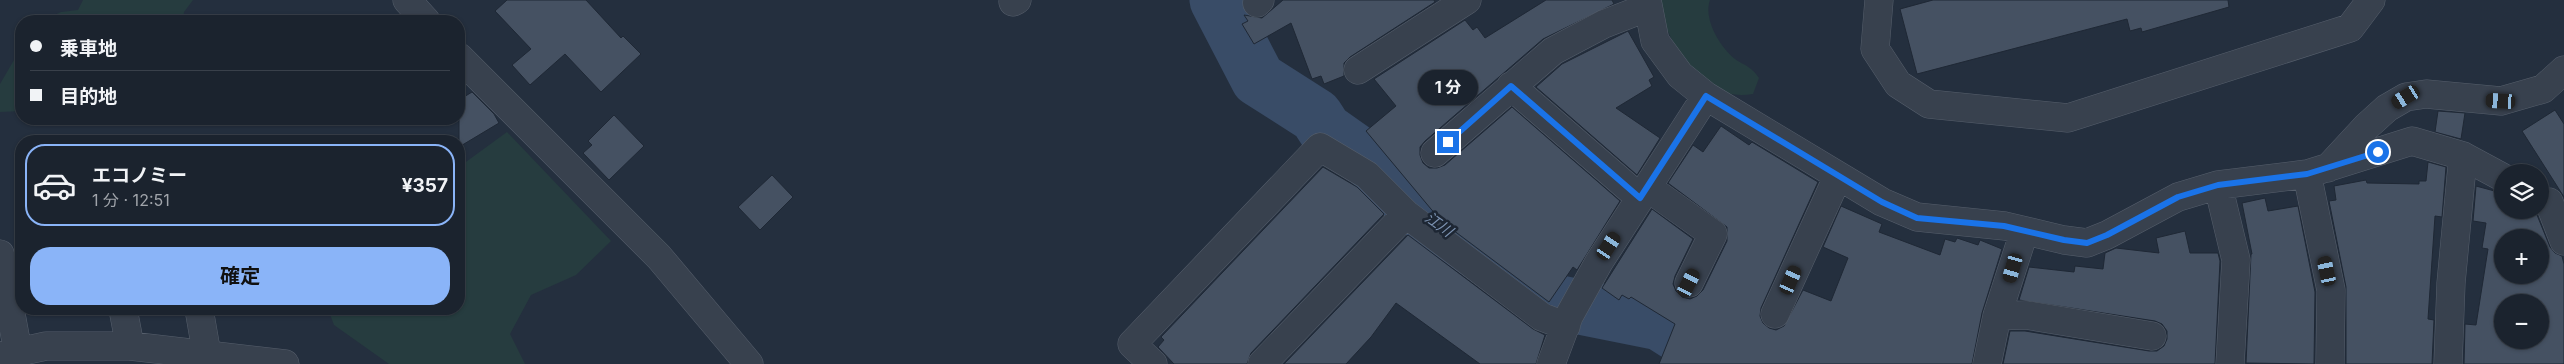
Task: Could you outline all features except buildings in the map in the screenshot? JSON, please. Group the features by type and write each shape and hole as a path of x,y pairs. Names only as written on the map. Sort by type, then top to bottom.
{"street":[{"path":"407,0 421,15"},
{"path":"1358,70 1466,0"},
{"path":"1879,0 1875,49 1898,84 1929,104 2068,118 2350,28 2371,0"},
{"path":"1435,152 1553,51 1604,24 1648,4 1655,41 1680,75 1706,96 1882,202 1917,218 2004,226 2024,232 2087,243 2107,235 2178,197 2218,185 2317,171 2412,141 2462,156 2494,173"},
{"path":"465,64 659,257 749,364"},
{"path":"2317,171 2387,108 2406,97 2426,94 2501,101 2543,89 2564,70"},
{"path":"1511,86 1644,193 1713,234 1689,283"},
{"path":"1550,364 1569,316 1599,262 1706,96"},
{"path":"1153,364 1132,344 1320,147 1367,175 1406,214 1542,317 1566,326"},
{"path":"2448,364 2450,283 2462,156"},
{"path":"2317,171 2331,290 2330,364"},
{"path":"1775,314 1838,176"},
{"path":"2218,185 2236,260 2230,364"},
{"path":"2551,197 2564,241"},
{"path":"1262,364 1406,214"},
{"path":"1987,364 1997,316 2024,232"},
{"path":"0,254 9,354 46,346 130,346 285,364"},
{"path":"125,315 130,346"},
{"path":"200,315 208,354"},
{"path":"1997,316 2026,315 2152,336"}],"green space":[{"path":"83,0 193,0 184,15 55,15 61,12 78,10"},
{"path":"1660,0 1710,0 1708,7 1709,16 1714,32 1719,40 1729,54 1750,68 1759,78 1753,94 1725,93 1706,83 1696,74 1671,37 1661,12"},
{"path":"15,58 15,111 0,112 0,84"},
{"path":"507,132 611,241 576,275 531,295 510,334 525,364 389,364 334,325 330,315 465,315 465,163"}],"waterway":[{"name":"江川","path":"1217,0 1258,79 1316,116 1325,130 1369,161 1413,206 1545,300 1660,323 1724,364"}],"route":[{"path":"1448,142 1511,86 1640,198 1706,96 1882,202 1917,218 2004,226 2024,232 2087,243 2107,235 2178,197 2218,185 2307,174 2378,152"}]}
